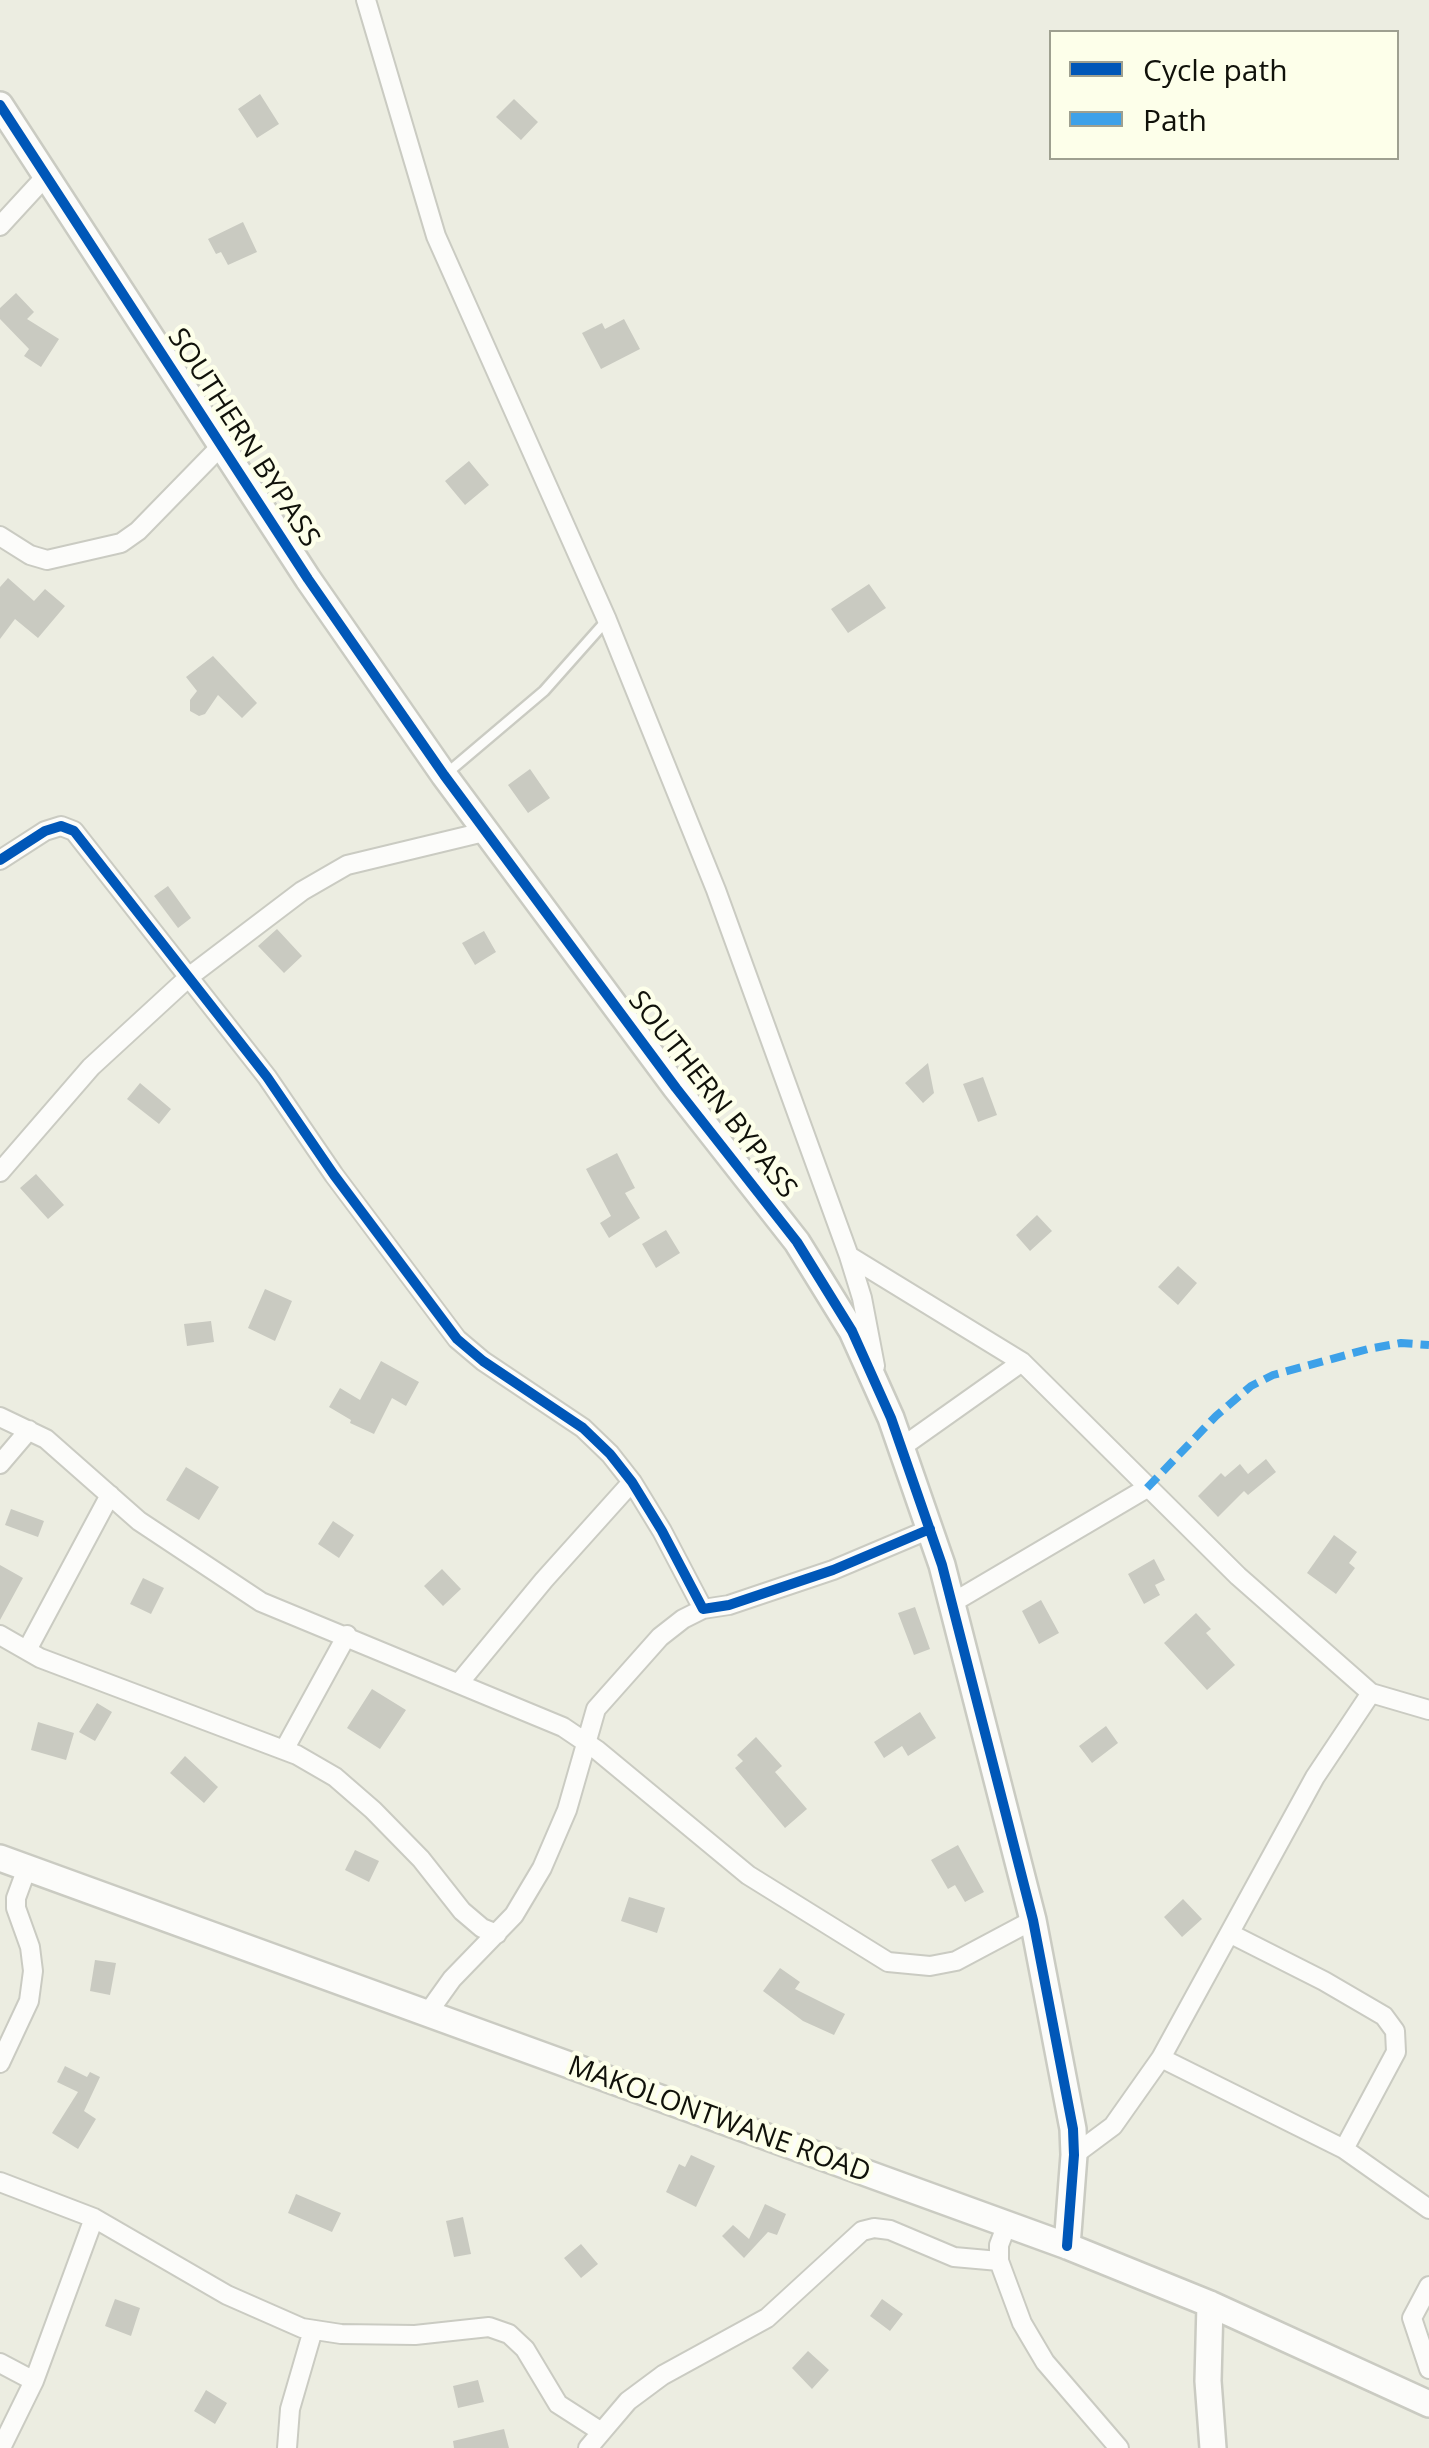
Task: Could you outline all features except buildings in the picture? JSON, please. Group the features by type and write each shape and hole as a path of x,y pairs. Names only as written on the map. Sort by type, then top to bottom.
{"street":[{"path":"366,0 436,236 607,620 716,890 849,1256 862,1298 879,1386"},
{"name":"SOUTHERN BYPASS","path":"0,106 221,446 444,775 676,1088 797,1242 837,1304 879,1386 930,1528 952,1603 1033,1920 1073,2129 1067,2246"},
{"path":"0,226 46,176"},
{"path":"0,536 30,555 47,560 121,543 138,531 221,446"},
{"path":"0,860 60,826 74,831 190,976 457,1339 583,1428 610,1454 632,1482 703,1609"},
{"path":"0,1172 91,1067 190,976 302,890 348,865 484,832"},
{"path":"849,1256 1022,1362 1281,1616 1371,1693 1429,1710"},
{"path":"902,1447 1022,1362"},
{"path":"0,1416 62,1451 166,1541 261,1602 564,1727 748,1875 888,1962 918,1966 956,1961 1033,1920"},
{"path":"0,1464 29,1430"},
{"path":"459,1683 632,1482"},
{"path":"952,1603 1148,1488"},
{"path":"27,1650 110,1495"},
{"path":"427,2014 452,1979 514,1915 542,1868 567,1810 596,1709 660,1637 703,1609 729,1605 833,1570 930,1528"},
{"path":"0,1635 27,1650 284,1750 335,1777 421,1858 462,1910 482,1928 497,1934"},
{"path":"284,1750 347,1635"},
{"path":"1074,2155 1113,2126 1161,2058 1315,1777 1371,1693"},
{"name":"MAKOLONTWANE ROAD","path":"0,1858 1067,2246 1210,2304 1429,2404"},
{"path":"0,2063 29,2001 30,1947 16,1908 27,1868"},
{"path":"1231,1934 1324,1980 1384,2016 1395,2031 1396,2052 1344,2149"},
{"path":"1161,2058 1344,2149 1429,2209"},
{"path":"0,2182 94,2218 227,2295 263,2313 314,2330 415,2335 490,2327 509,2334 525,2348 558,2404 600,2432"},
{"path":"1,2448 34,2381 94,2218"},
{"path":"1007,2224 999,2245 999,2261 1022,2323 1046,2362 1119,2448"},
{"path":"588,2448 628,2401 663,2375 767,2318 862,2232 874,2228 890,2230 954,2257 999,2261"},
{"path":"1429,2286 1412,2318 1429,2369"},
{"path":"1210,2304 1208,2380 1212,2448"},
{"path":"287,2448 290,2409 314,2330"},
{"path":"0,2364 34,2381"}],"lane":[{"path":"444,775 544,691 607,620"}],"marked path":[{"path":"1147,1488 1216,1416 1251,1386 1273,1375 1368,1349 1401,1343 1429,1345"}],"cycle path":[{"path":"0,105 308,579 444,775 676,1088 797,1242 852,1331 891,1418 942,1565 1033,1920 1073,2129 1067,2246"},
{"path":"0,860 45,831 61,826 74,831 267,1077 334,1175 457,1339 583,1428 610,1454 662,1531 703,1609 729,1605 833,1570 930,1529"}]}
